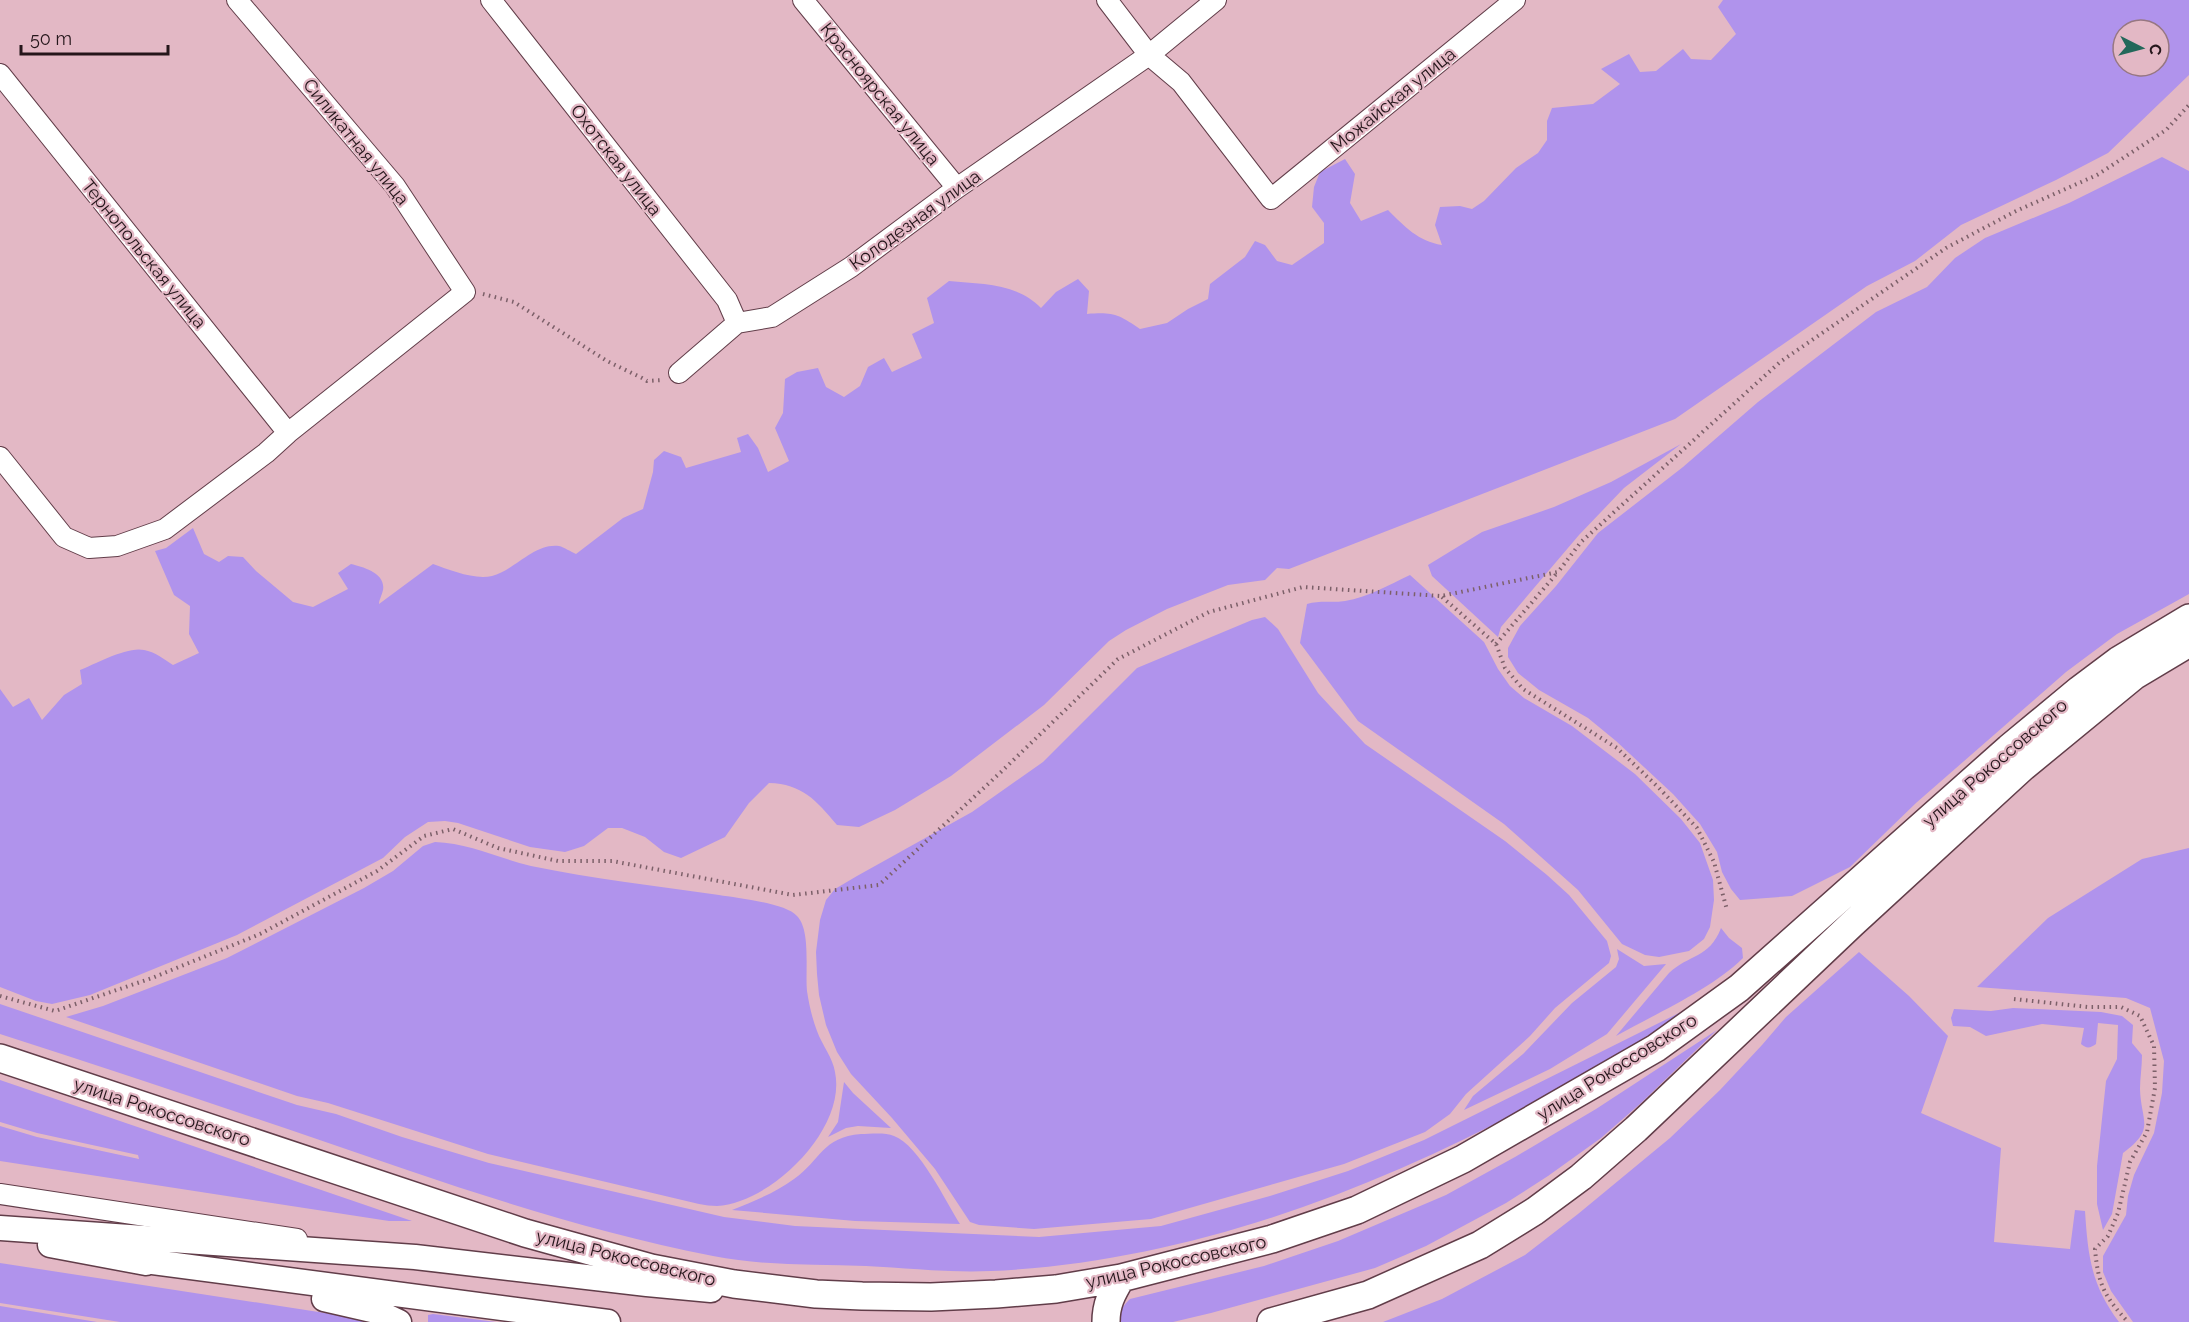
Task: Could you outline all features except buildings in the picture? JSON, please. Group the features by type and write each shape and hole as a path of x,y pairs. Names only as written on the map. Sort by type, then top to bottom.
{"highway":[{"name":"улица Рокоссовского","path":"0,1058 525,1233 651,1268 734,1284 816,1294 942,1297 1056,1289 1121,1278 1272,1239 1358,1210 1463,1159 1656,1048 1739,988 2009,748 2079,690 2119,660 2189,618"},
{"name":"улица Рокоссовского","path":"1271,1322 1368,1295 1480,1245 1535,1211 1581,1177 1636,1130 1852,924 2022,768 2134,676 2189,643"},
{"path":"1106,1322 1106,1308 1110,1296 1121,1278"}],"main road":[{"path":"0,1228 415,1257 647,1284 816,1294"},
{"path":"0,1237 130,1259 608,1322"},
{"path":"130,1259 376,1311 399,1322"}],"street":[{"name":"Силикатная улица","path":"237,0 395,186 465,292"},
{"name":"Охотская улица","path":"492,0 727,300 736,322"},
{"name":"Красноярская улица","path":"803,0 957,188"},
{"path":"1107,0 1149,55"},
{"name":"Колодезная улица","path":"736,322 772,317 851,267 957,188 1149,55 1216,0"},
{"name":"Можайская улица","path":"1149,55 1181,82 1271,199 1515,0"},
{"name":"Тернопольская улица","path":"0,74 288,433"},
{"path":"0,457 64,537 89,548 117,546 165,529 266,453 465,292"},
{"path":"678,373 736,322"},
{"path":"0,1194 415,1257"}],"path":[{"path":"1496,644 1581,542 1780,362 1946,248 2016,211 2097,175 2166,129 2189,105"},
{"path":"465,292 481,293 514,302 607,362 647,381 661,380 678,373"},
{"path":"0,996 55,1011 152,978 260,934 377,871 424,836 453,829 498,848 558,861 612,861 793,895 879,885 1118,659 1209,612 1303,587 1441,596 1557,572"},
{"path":"1441,596 1496,644 1505,668 1523,689 1617,748 1697,828 1714,862 1727,910"},
{"path":"2014,999 2088,1007 2121,1007 2140,1016 2154,1046 2156,1088 2148,1132 2130,1162 2118,1213 2108,1236 2095,1249 2097,1276 2113,1306 2128,1322"}],"shaded area":[{"path":"1723,0 2189,0 2189,75 2108,153 1961,225 1915,261 1867,286 1675,419 1289,569 1277,568 1265,580 1228,585 1167,609 1109,641 1044,705 951,776 895,810 859,827 837,825 808,795 791,786 769,783 749,803 725,837 681,858 664,852 645,837 622,828 608,828 584,846 565,852 530,847 458,823 428,822 405,837 383,858 237,935 90,995 52,1004 36,1001 0,987 0,689 13,707 29,698 42,720 64,695 82,684 80,670 103,660 137,649 152,652 173,665 199,653 189,634 190,606 174,595 155,551 166,548 193,528 204,554 219,562 228,556 243,557 293,602 313,607 348,589 338,573 351,564 373,572 381,579 383,590 379,604 433,564 462,574 485,577 500,573 533,553 550,546 559,546 576,554 623,518 643,509 654,460 664,451 681,457 686,468 741,452 737,438 748,434 758,448 768,472 789,461 775,428 783,413 785,379 797,372 818,368 826,387 844,397 860,386 868,367 884,358 892,372 922,358 912,334 934,323 927,298 949,281 986,284 1010,289 1041,308 1056,292 1078,279 1089,291 1087,314 1115,315 1140,329 1167,323 1208,299 1210,284 1245,257 1255,241 1265,245 1277,261 1292,265 1324,243 1324,223 1312,207 1314,187 1320,172 1345,159 1355,174 1350,203 1361,221 1388,210 1419,237 1442,245 1435,225 1440,207 1460,206 1472,209 1484,201 1516,168 1538,153 1547,140 1547,121 1552,108 1593,104 1620,84 1601,69 1629,54 1640,72 1656,71 1683,49 1691,59 1711,60 1736,34 1718,7"},
{"path":"2162,157 2189,171 2189,594 2117,634 2066,672 1916,803 1850,867 1792,896 1740,900 1722,872 1717,852 1700,824 1673,794 1588,718 1539,690 1518,673 1508,657 1508,648 1520,626 1556,586 1598,533 1683,467 1758,402 1876,312 1927,287 1955,258 1985,238 2069,203"},
{"path":"1681,444 1624,488 1579,535 1501,627 1498,637 1432,576 1428,565 1482,532 1554,507 1611,482"},
{"path":"1410,575 1484,642 1510,686 1524,698 1572,726 1635,774 1681,819 1700,843 1713,880 1714,900 1710,927 1704,939 1689,951 1659,957 1645,955 1622,944 1578,890 1504,824 1358,721 1300,643 1307,604 1340,602 1362,597"},
{"path":"1265,617 1278,629 1318,693 1365,744 1505,841 1569,895 1607,941 1611,956 1609,963 1555,1008 1530,1036 1466,1094 1450,1114 1425,1132 1344,1164 1151,1219 1034,1229 979,1225 970,1222 935,1169 851,1074 837,1052 826,1025 817,974 816,952 820,920 826,900 835,889 972,812 1043,762 1137,668 1252,620"},
{"path":"435,842 459,845 554,871 761,902 791,911 797,916 806,941 807,991 810,1006 817,1031 834,1067 836,1094 829,1117 817,1139 801,1159 760,1192 738,1202 717,1206 699,1204 488,1154 328,1103 297,1096 66,1017 103,1006 227,958 364,888 393,871 423,846"},
{"path":"2189,848 2189,1322 2133,1322 2111,1291 2103,1272 2103,1256 2126,1215 2134,1175 2154,1133 2162,1093 2164,1061 2150,1008 2126,998 1977,987 2048,918 2142,859"},
{"path":"1721,928 1742,948 1743,958 1699,991 1616,1036 1669,973 1705,951"},
{"path":"1617,949 1644,966 1666,964 1607,1034 1550,1069 1464,1110 1473,1096 1523,1054 1572,1003 1616,967 1619,959"},
{"path":"1859,952 1909,996 1948,1036 1921,1113 2001,1148 1994,1242 2070,1249 2075,1210 2085,1211 2093,1270 2102,1295 2119,1322 1383,1322 1442,1299 1525,1255 1578,1214 1670,1138 1720,1090 1786,1017"},
{"path":"1699,1003 1620,1054 1537,1102 1451,1146 1362,1185 1271,1218 1179,1244 1085,1262 991,1271 751,1262 661,1245 559,1218 458,1187 0,1034 0,1004 297,1105 336,1114 489,1163 724,1217 795,1226 1039,1237 1161,1226 1270,1196 1348,1171 1424,1140"},
{"path":"2013,1008 2101,1012 2122,1016 2133,1025 2132,1043 2142,1055 2140,1089 2143,1131 2140,1138 2123,1153 2112,1214 2103,1230 2097,1204 2097,1166 2106,1081 2117,1059 2118,1025 2098,1023 2096,1044 2085,1047 2081,1044 2084,1028 2042,1024 1986,1036 1970,1027 1953,1026 1951,1018 1954,1009 1991,1011"},
{"path":"1717,1030 1601,1138 1506,1203 1426,1246 1375,1268 1211,1313 1173,1322 1119,1322 1122,1309 1130,1299 1264,1266 1338,1241 1446,1195 1596,1109"},
{"path":"0,1080 412,1221 389,1221 0,1161 0,1126 37,1137 139,1159 138,1155 37,1133 0,1122"},
{"path":"844,1082 891,1128 858,1126 846,1128 828,1137 838,1122"},
{"path":"861,1134 894,1136 913,1150 940,1189 960,1224 855,1221 732,1210 787,1184 803,1172 823,1150 838,1140"},
{"path":"0,1263 338,1315 366,1322 120,1322 0,1303"},
{"path":"0,1306 97,1322 0,1322"},
{"path":"428,1315 496,1322 428,1322"}]}
